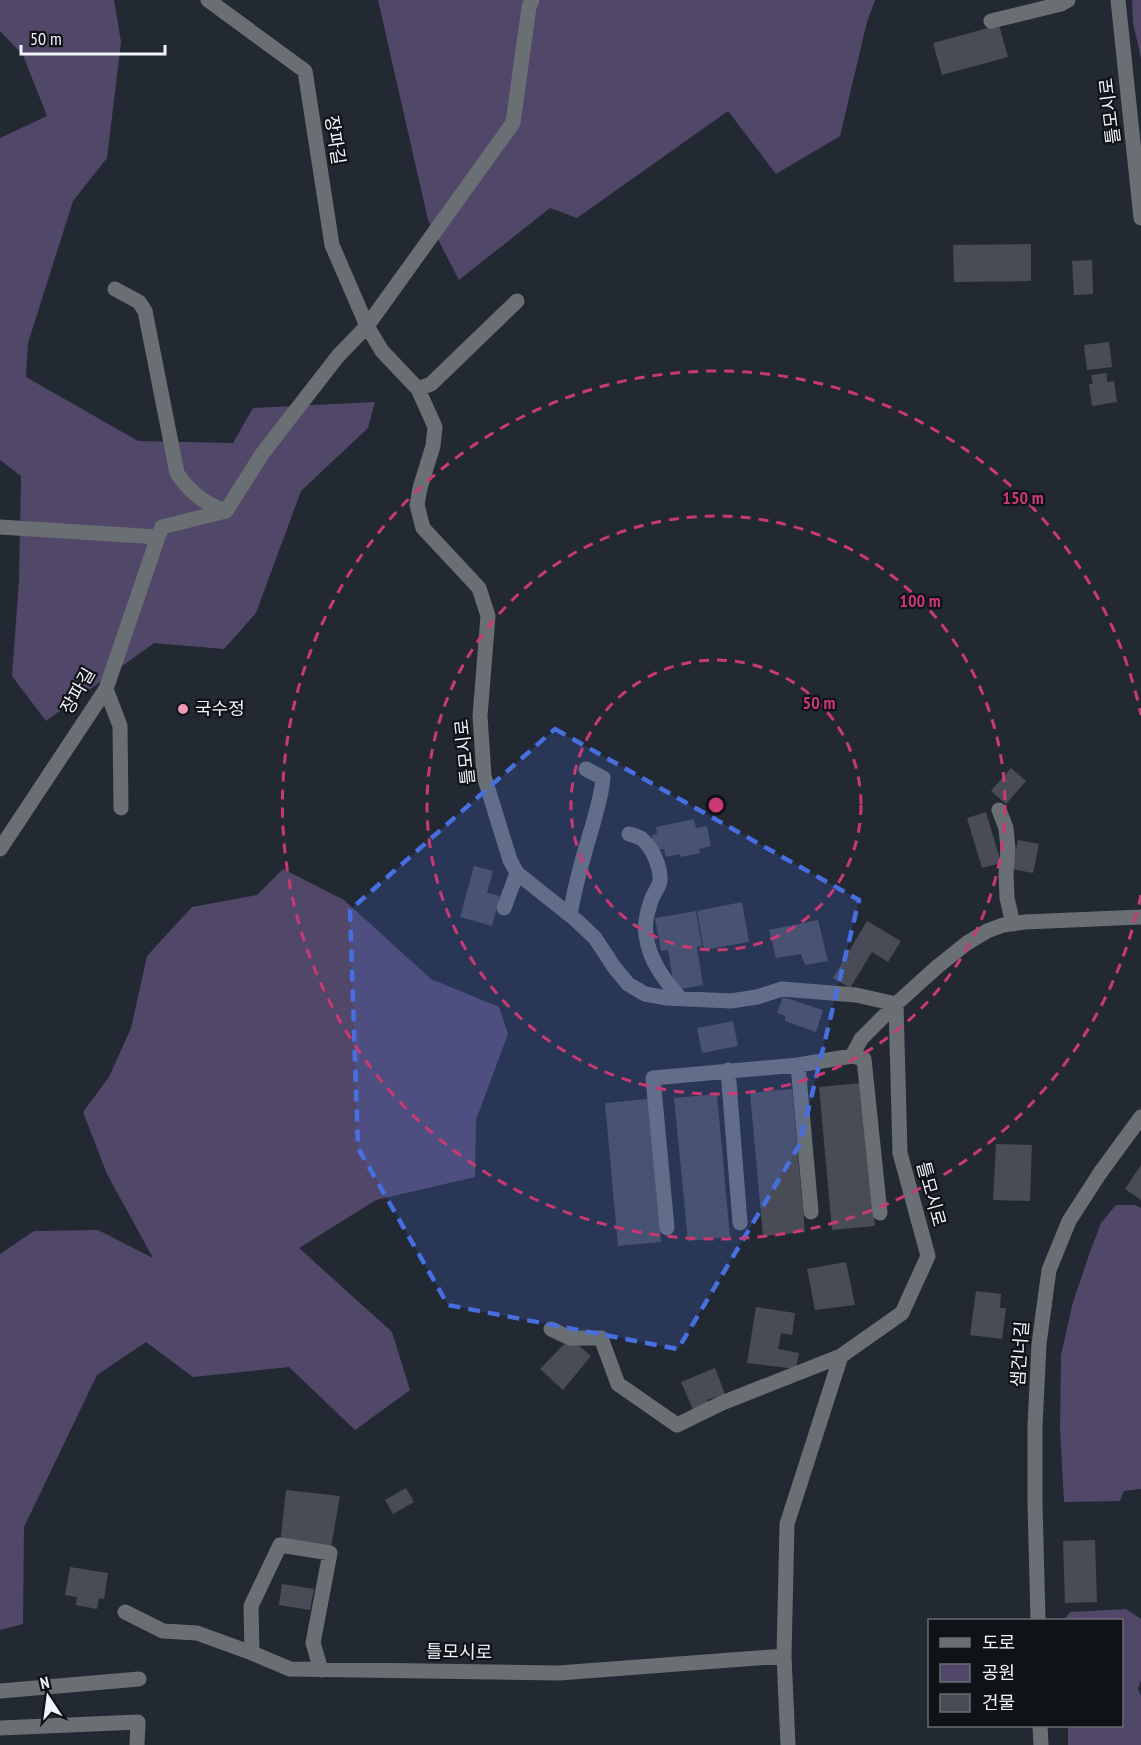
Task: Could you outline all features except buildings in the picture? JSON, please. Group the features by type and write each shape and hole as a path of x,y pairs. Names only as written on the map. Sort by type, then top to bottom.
{"street":[{"name":"장파길","path":"208,0 305,71 332,245 367,326 382,351 418,388"},
{"path":"0,527 158,537 162,527 226,511 262,454 338,356 367,326 513,123 529,7 532,0"},
{"path":"991,21 1061,4 1068,0"},
{"name":"틀모시로","path":"1118,0 1141,218"},
{"path":"115,289 139,302 145,311 177,473 185,486 209,506 226,511"},
{"path":"418,388 431,384 517,301"},
{"name":"틀모시로","path":"418,388 435,427 433,446 417,505 423,528 479,588 488,615 480,716 484,776 510,860 517,873 595,938 627,984 645,994 681,999 731,1001 757,997 782,989 856,995 896,1004 900,1153 928,1256 902,1313 841,1356 722,1403 677,1425 618,1384 601,1338 570,1338 551,1329"},
{"name":"장파길","path":"0,849 106,689 158,537"},
{"path":"106,689 120,726 121,808"},
{"path":"570,915 574,890 602,792 603,778 586,769"},
{"path":"999,810 1006,828 1007,898 1013,924"},
{"path":"629,834 642,839 654,855 659,870 660,882 646,916 646,933 650,952 658,969 681,999"},
{"path":"504,908 517,873"},
{"path":"852,1056 861,1039 896,1004 937,967 967,943 987,931 1003,925 1049,920 1141,917"},
{"path":"667,1228 653,1078 798,1065 852,1056 864,1059 880,1213"},
{"path":"798,1065 811,1212"},
{"path":"728,1070 740,1223"},
{"name":"샘건너길","path":"1038,1619 1035,1426 1039,1344 1049,1270 1069,1221 1100,1173 1141,1117"},
{"path":"788,1745 784,1656 787,1524 841,1356"},
{"path":"252,1653 251,1606 280,1545 330,1553 313,1643 321,1670"},
{"name":"틀모시로","path":"125,1612 163,1631 197,1634 290,1669 559,1673 784,1656"},
{"path":"0,1691 139,1679"},
{"path":"0,1728 138,1722 137,1745"},
{"path":"1040,1727 1041,1745"}],"highlighted area":[{"path":"555,729 859,900 800,1144 678,1349 448,1305 358,1148 350,910"}],"green space":[{"path":"0,0 114,0 121,42 107,158 73,201 28,343 26,377 138,441 233,443 253,408 375,402 368,428 301,491 256,613 224,649 154,643 46,721 12,676 19,580 21,476 0,460 0,138 47,116 23,55 0,31"},
{"path":"378,0 875,0 867,22 840,136 776,174 728,111 577,218 550,208 459,280 428,220"},
{"path":"1132,0 1141,0 1141,58 1133,23"},
{"path":"283,869 344,900 431,979 499,1007 508,1034 476,1120 475,1177 376,1200 299,1248 392,1332 410,1390 355,1430 289,1367 193,1377 146,1342 97,1375 24,1527 23,1624 0,1630 0,1254 34,1231 98,1230 153,1258 107,1174 83,1112 109,1077 131,1028 147,956 192,907 257,895"},
{"path":"1116,1205 1135,1205 1141,1208 1141,1489 1124,1491 1120,1501 1064,1502 1060,1429 1061,1355 1073,1302 1090,1252 1101,1223"},
{"path":"1126,1609 1141,1619 1141,1680 1138,1689 1141,1696 1141,1745 1068,1745 1068,1727 1123,1727 1123,1619 1065,1619 1070,1612"}],"place":[{"name":"국수정","path":"183,709"}]}
